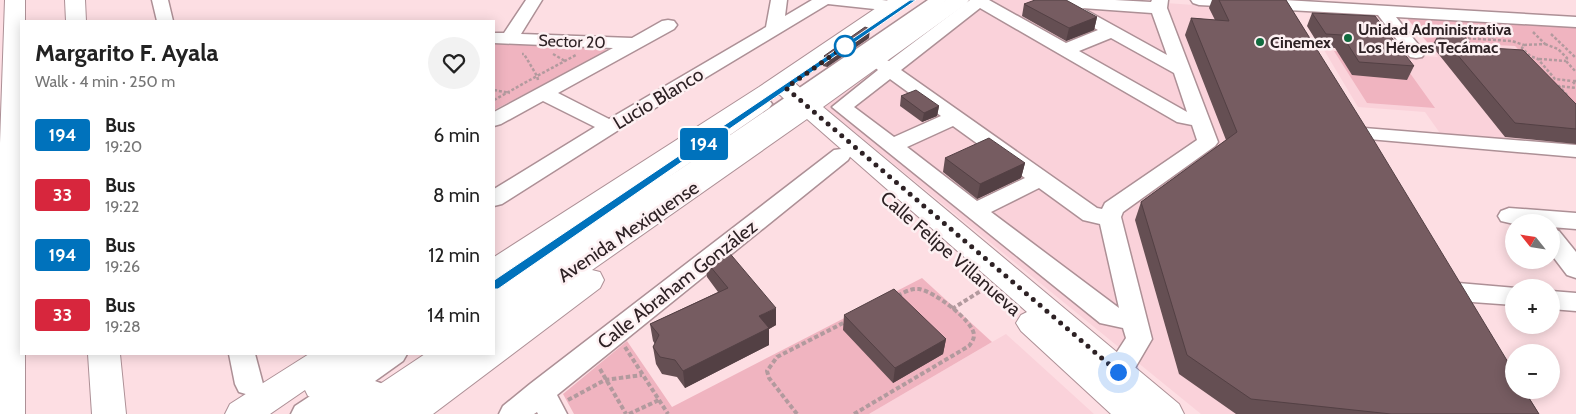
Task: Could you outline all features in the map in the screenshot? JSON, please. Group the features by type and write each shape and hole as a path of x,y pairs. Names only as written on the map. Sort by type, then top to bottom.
{"main road":[{"path":"8,414 16,0"},
{"path":"75,0 76,20"},
{"name":"Avenida Mexiquense","path":"495,323 705,178 787,99 902,2"},
{"name":"Avenida Mexiquense","path":"495,270 700,134 787,99 883,65 962,3"},
{"name":"Calle Felipe Villanueva","path":"787,99 841,155 1135,414"},
{"name":"Calle Felipe Villanueva","path":"787,99 1167,414"},
{"path":"495,250 584,193 700,134"},
{"path":"495,349 652,234 705,178"},
{"path":"104,355 109,414"},
{"path":"246,399 333,355"},
{"path":"278,414 366,355"},
{"path":"362,414 449,355"},
{"path":"407,414 488,355"}],"street":[{"path":"160,0 165,20"},
{"name":"Sector 20","path":"507,43 534,0"},
{"path":"774,30 779,0"},
{"name":"Lucio Blanco","path":"495,198 610,127 824,0"},
{"path":"830,0 902,2"},
{"path":"1199,0 1282,3 1528,22 1576,22"},
{"path":"1511,0 1528,22"},
{"path":"1051,1 1160,4 1181,70 1208,142 1113,208 1110,217 1139,339 1118,372"},
{"path":"1051,1 1112,31 1181,70"},
{"path":"495,285 787,99 962,3 1066,50 1184,118 1200,120"},
{"path":"1282,3 1297,26"},
{"path":"1383,11 1416,53"},
{"path":"1411,12 1442,23 1524,31 1528,22"},
{"name":"Sector 20","path":"495,119 540,84 635,43 668,25"},
{"path":"1066,50 1112,31"},
{"name":"Sector 20","path":"507,43 584,41 635,43"},
{"path":"1110,217 1090,215 883,65 842,107 1109,316 1134,320"},
{"path":"540,84 610,127"},
{"path":"495,307 787,99"},
{"path":"892,146 956,117"},
{"path":"1379,159 1359,126 1576,151"},
{"path":"968,151 989,141"},
{"name":"Calle Abraham González","path":"513,414 548,405 592,351 841,155"},
{"path":"924,171 946,161"},
{"path":"975,211 1041,179"},
{"path":"1560,221 1576,221"},
{"path":"1560,249 1576,269"},
{"path":"1473,316 1453,284 1505,294"},
{"path":"1560,301 1576,302"},
{"path":"243,355 246,399"},
{"path":"305,414 393,355"},
{"path":"341,414 427,355"}],"path":[{"path":"1411,12 1417,27 1431,35 1444,36 1438,27 1442,23"},
{"path":"1528,22 1545,44"},
{"path":"1549,31 1576,58"},
{"path":"1460,38 1512,41 1524,45 1545,44 1558,49 1567,58 1566,61 1576,72"},
{"path":"495,99 506,93 540,84 576,55 584,41"},
{"path":"507,43 524,54 540,84"},
{"path":"1524,45 1522,48 1530,56 1538,59 1566,61"},
{"path":"1538,59 1555,78 1575,83"},
{"path":"1570,98 1559,86 1575,83"},
{"path":"495,90 506,93"},
{"path":"952,309 989,286"},
{"path":"854,414 969,346 973,339 973,332 968,323 934,294 918,289 907,291 890,300"},
{"path":"797,414 769,378 767,371 771,364 777,357 855,317"},
{"path":"616,332 668,414"},
{"path":"592,351 605,380 628,414 659,400"},
{"path":"548,405 605,380 642,375"}],"shaded area":[{"path":"961,0 1123,0 1280,11 1511,414 1201,414 820,104"},
{"path":"1405,16 1576,25 1576,112 1515,46 1427,42"},
{"path":"1427,42 1515,46 1576,112 1576,146 1442,136 1425,112 1358,107 1324,50 1438,57"},
{"path":"495,43 604,46 605,52 495,109"},
{"path":"1334,51 1397,55 1435,108 1367,103"},
{"path":"922,278 992,342 869,414 574,414 563,394 627,341 672,407"},
{"path":"1006,334 1094,414 869,414 992,342"}],"building":[{"path":"1035,0 1066,0 1097,17 1069,28 1024,4"},
{"path":"1219,0 1286,0 1373,139 1505,357 1505,399 1530,399 1539,414 1391,414 1251,399 1187,355 1141,202 1237,132 1191,18 1229,21"},
{"path":"1312,13 1375,16 1414,66 1359,62 1342,35 1326,34"},
{"path":"865,27 870,29 827,58 824,56"},
{"path":"1439,33 1463,34 1473,47 1523,50 1576,104 1576,129 1515,123"},
{"path":"916,90 939,106 924,113 901,96"},
{"path":"989,138 1025,163 980,184 945,158"},
{"path":"727,250 776,308 759,316 769,328 683,371 675,360 660,357 653,347 659,335 650,324 728,288 705,260"},
{"path":"894,289 946,339 895,368 844,315"}],"bus line":[{"name":"194","path":"495,285 913,0"}],"place":[{"name":"Unidad Administrativa Los Héroes Tecámac","path":"1348,38"},
{"name":"Cinemex","path":"1260,42"}],"route":[{"path":"845,46 848,44 786,88 1118,372"}]}
